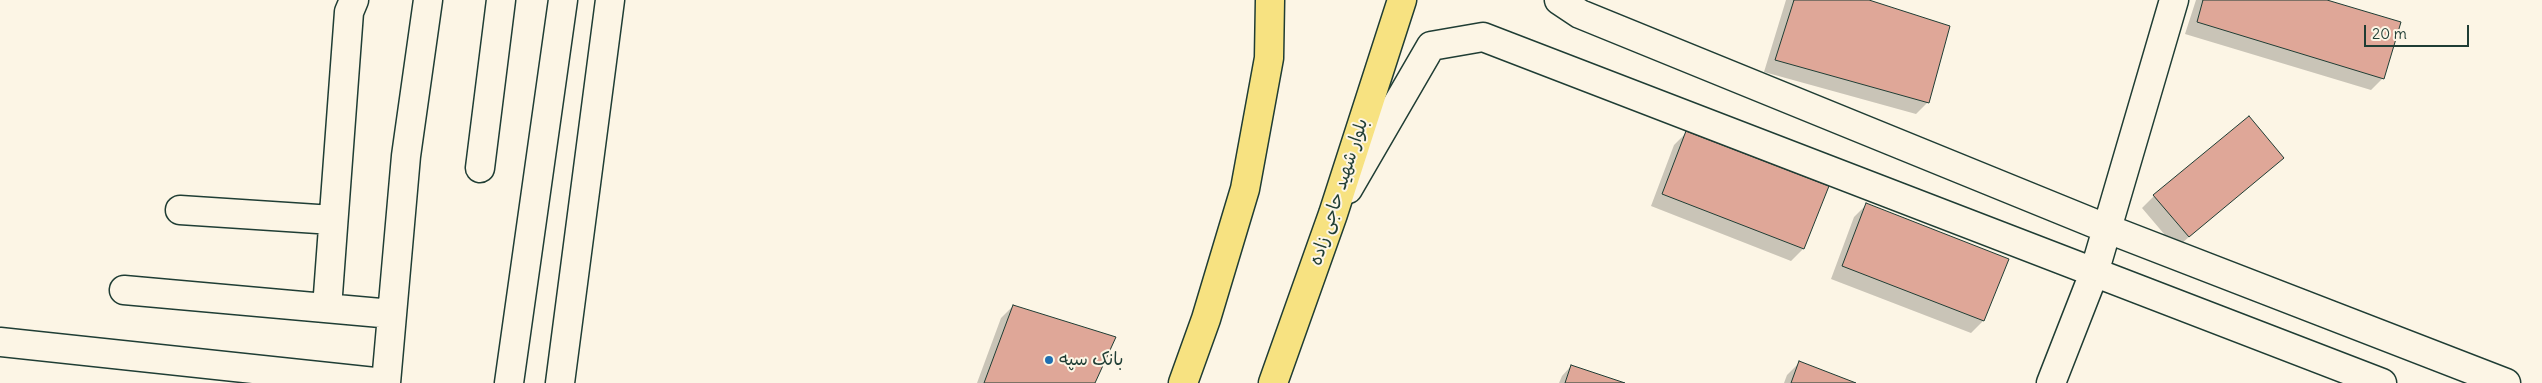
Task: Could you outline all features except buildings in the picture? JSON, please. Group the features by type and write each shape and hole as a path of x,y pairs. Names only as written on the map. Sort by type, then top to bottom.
{"main road":[{"path":"1183,382 1206,319 1245,189 1269,58 1270,0"},
{"name":"بلوار شهید حاجی زاده","path":"1273,383 1333,214 1402,0"}],"lane":[{"path":"327,308 350,12 354,0"},
{"path":"0,342 385,383 406,156 428,0"},
{"path":"480,168 500,0"},
{"path":"509,383 563,0"},
{"path":"560,383 610,0"},
{"path":"1559,0 1580,14 2108,229 2506,383"},
{"path":"2051,383 2094,273 2174,0"},
{"path":"1333,214 1431,46 1483,37 2382,383"},
{"path":"180,210 333,220"},
{"path":"124,290 392,314"}],"place":[{"name":"بانک سپه","path":"1049,360"}]}
